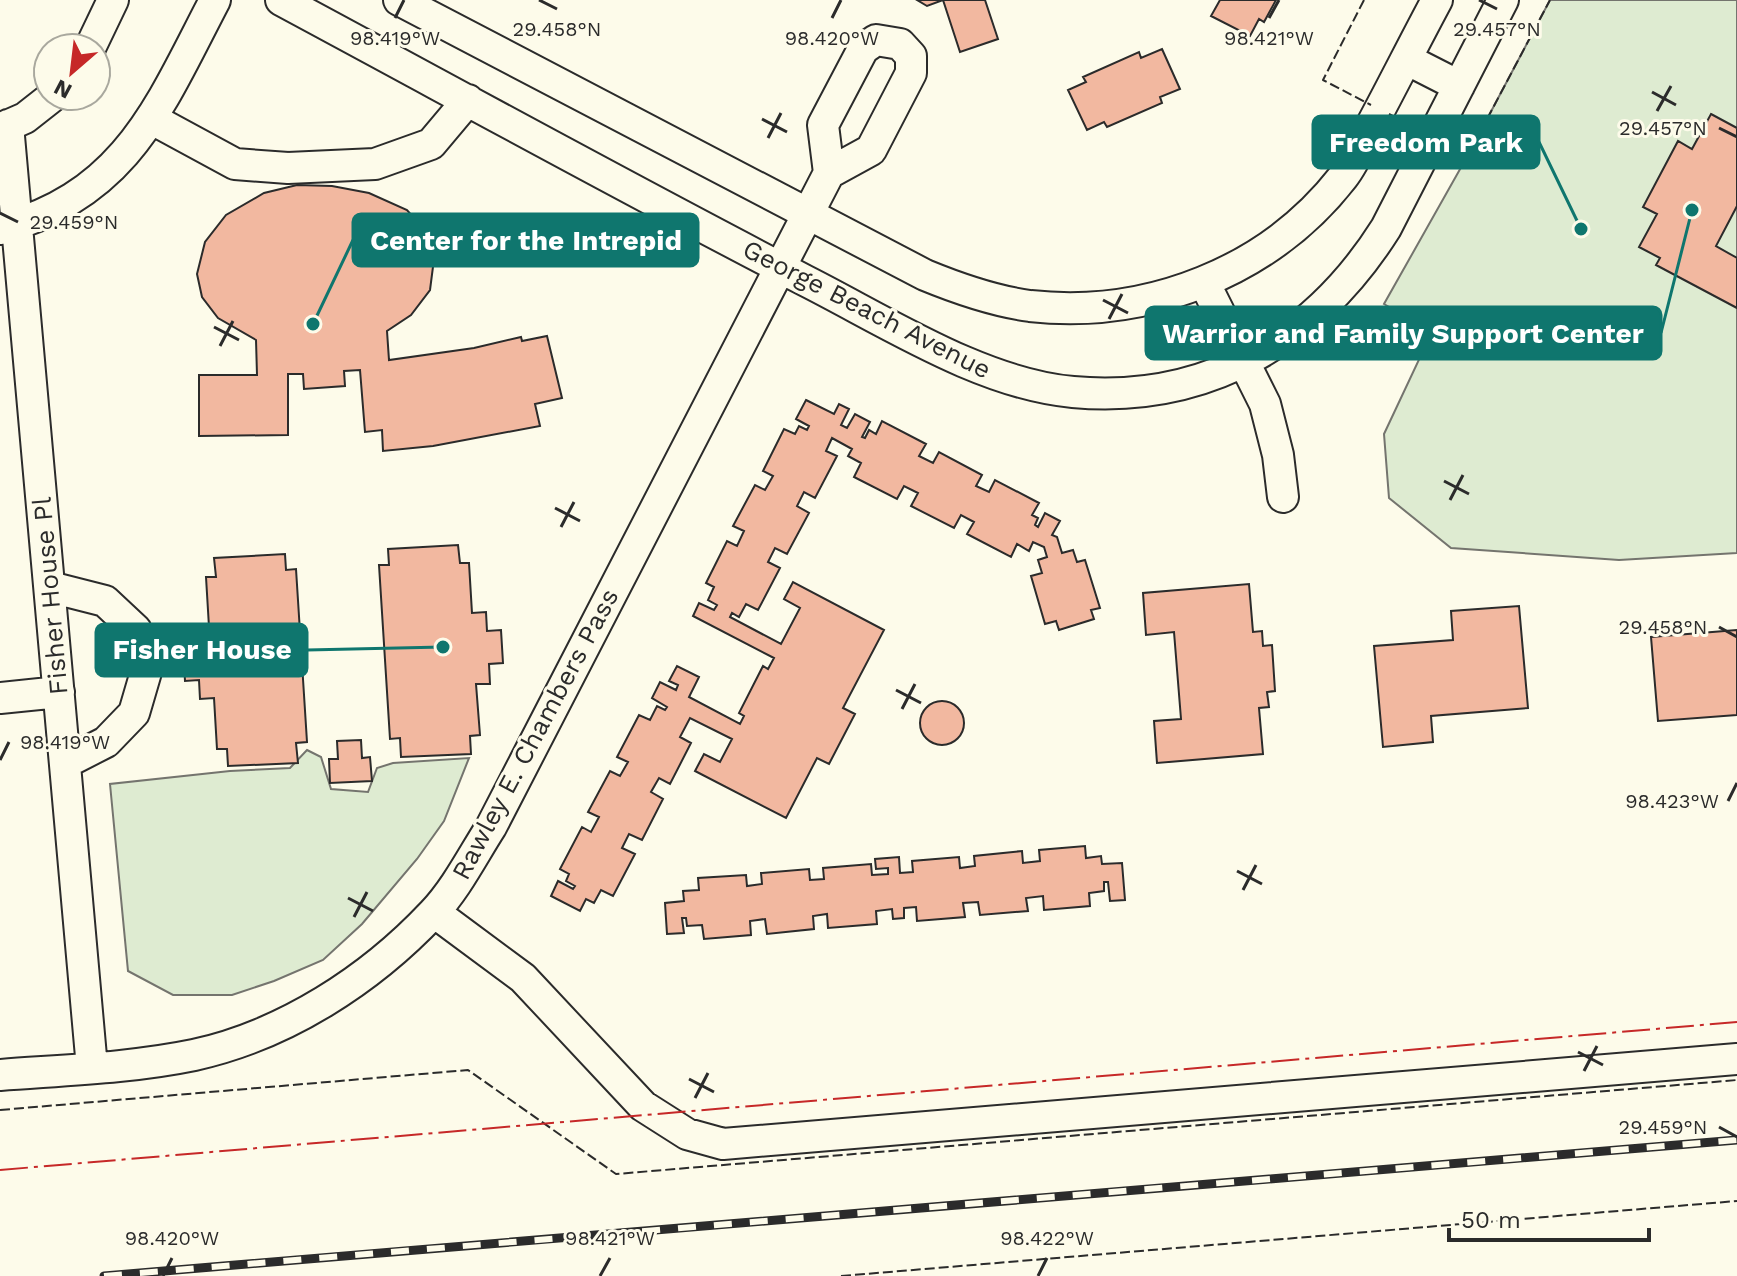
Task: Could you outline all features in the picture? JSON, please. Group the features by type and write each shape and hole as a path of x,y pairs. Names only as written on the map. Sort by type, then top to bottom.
{"street":[{"path":"98,32 113,0"},
{"path":"9,227 46,213 96,181 128,150 170,90 215,0"},
{"name":"George Beach Avenue","path":"281,0 975,368 1040,387 1073,392 1141,391 1174,386 1244,363 1297,329 1323,307 1368,256 1386,228 1503,0"},
{"path":"399,0 936,279 993,299 1028,305 1100,307 1170,295 1236,267 1267,248 1321,202 1345,175 1437,0"},
{"path":"1406,59 1459,86"},
{"path":"152,119 235,164 288,168 375,164 431,144 468,100"},
{"path":"4,127 33,112"},
{"name":"Fisher House Pl","path":"4,127 9,227 50,587 92,1068"},
{"name":"Rawley E. Chambers Pass","path":"0,1075 143,1063 243,1041 292,1020 345,987 434,912 491,827 829,173"},
{"path":"1204,282 1265,404 1278,455 1283,497"},
{"path":"50,587 105,601 136,630 146,672 134,713 106,742 65,763"},
{"path":"0,698 59,692"},
{"path":"434,912 523,978 643,1106 687,1134 723,1144 1737,1059"}],"green space":[{"path":"1550,0 1737,0 1737,553 1619,560 1451,548 1389,498 1384,434 1432,332 1384,304"},
{"path":"307,750 321,757 331,789 368,792 377,768 393,763 469,758 444,821 417,859 362,924 323,960 232,995 173,995 128,971 110,784 290,768"}],"building":[{"path":"917,0 943,0 927,6"},
{"path":"943,0 985,0 998,39 960,52"},
{"path":"1220,0 1276,0 1264,22 1259,19 1250,36 1211,16"},
{"path":"1162,49 1180,89 1160,97 1162,103 1107,127 1104,122 1087,130 1068,90 1086,82 1083,77 1139,52 1141,58"},
{"path":"1711,114 1737,128 1737,206 1716,246 1737,258 1737,308 1656,265 1660,258 1639,247 1657,214 1643,207 1678,141 1692,149"},
{"path":"297,185 332,186 369,193 407,210 429,235 434,259 430,290 411,315 387,331 389,360 474,348 521,337 522,341 547,336 562,398 535,404 540,426 433,446 383,451 382,430 365,432 360,370 344,371 345,386 304,389 303,374 288,374 288,435 199,436 199,375 257,375 256,340 218,318 202,297 197,274 205,242 226,215 264,193"},
{"path":"806,400 834,414 839,404 849,409 841,425 847,428 855,414 870,422 862,437 865,438 869,430 876,434 882,421 926,444 919,456 933,463 939,452 982,475 976,486 989,492 995,480 1039,503 1032,515 1038,518 1035,525 1038,527 1045,513 1060,521 1052,535 1057,537 1062,553 1073,550 1077,562 1085,560 1100,608 1091,610 1094,619 1059,630 1056,621 1045,624 1031,576 1042,573 1038,560 1047,557 1044,547 1033,542 1029,551 1017,544 1011,557 967,534 974,522 961,515 954,528 911,506 918,493 904,486 897,499 854,477 861,463 848,456 852,449 832,438 826,451 837,456 815,498 804,492 797,506 809,513 787,554 775,548 768,562 780,568 758,610 746,604 739,617 732,613 730,617 781,644 800,608 784,599 793,582 884,630 843,708 855,714 829,764 817,758 786,818 695,771 704,754 720,762 732,739 690,718 680,737 691,743 670,784 659,778 651,792 663,799 642,840 629,834 622,848 635,854 613,896 601,890 594,903 586,899 580,911 551,896 558,881 573,889 575,886 566,881 569,874 560,869 582,827 591,832 599,817 588,812 610,771 620,776 628,762 617,757 639,715 650,720 657,706 665,710 667,707 652,698 660,682 676,690 678,685 669,681 677,666 699,677 689,697 740,724 744,716 739,713 763,666 768,669 774,658 693,616 699,603 714,610 717,605 708,600 714,587 706,583 727,541 737,546 744,531 733,526 755,485 765,490 773,476 763,471 784,429 795,434 799,426 807,430 809,426 796,419"},
{"path":"458,545 460,563 469,563 472,613 486,612 487,631 501,630 503,663 489,664 490,684 476,684 480,735 470,736 471,754 401,757 400,738 390,739 379,565 389,565 388,549"},
{"path":"285,554 286,570 296,569 307,742 296,743 298,763 228,766 227,749 217,749 214,698 200,699 199,680 185,681 183,647 197,646 196,628 209,627 206,577 216,577 214,558"},
{"path":"1249,584 1253,632 1262,631 1263,646 1272,645 1275,691 1267,692 1269,707 1259,708 1263,754 1157,763 1154,721 1181,719 1174,632 1146,635 1143,593"},
{"path":"1519,606 1528,708 1431,716 1433,742 1383,747 1374,646 1453,640 1451,611"},
{"path":"1737,630 1737,715 1658,721 1651,637"},
{"path":"942,701 958,707 964,723 958,739 942,745 926,739 920,723 926,707"},
{"path":"361,740 362,758 370,757 372,781 330,783 329,759 338,759 337,741"},
{"path":"1085,846 1086,858 1101,856 1102,864 1122,863 1125,900 1110,901 1108,882 1104,882 1104,891 1089,893 1090,906 1044,910 1043,896 1026,898 1028,911 980,915 978,902 963,903 965,917 917,921 916,907 904,908 904,918 893,919 892,909 876,911 877,924 828,928 827,914 813,916 814,929 767,934 765,919 750,921 751,935 704,939 702,925 687,926 686,918 682,918 684,933 667,934 665,903 684,901 683,891 699,890 698,878 746,875 747,886 762,884 761,873 809,869 810,880 824,879 823,868 871,864 872,875 888,874 888,868 876,869 875,859 899,857 900,873 913,872 912,861 959,857 960,868 975,866 974,856 1022,851 1023,863 1040,861 1039,850"}],"railway":[{"path":"104,1276 1737,1140"}],"fence":[{"path":"1364,0 1323,80 1371,105"},
{"path":"1442,142 1468,155 1550,0"},
{"path":"1389,114 1424,132"},
{"path":"0,1110 468,1070 616,1174 1737,1080"},
{"path":"841,1276 1737,1201"}],"power":[{"path":"0,1170 1737,1022"}],"place":[{"name":"Warrior and Family Support Center","path":"1692,210"},
{"name":"Freedom Park","path":"1581,229"},
{"name":"Center for the Intrepid","path":"313,324"},
{"name":"Fisher House","path":"443,647"}]}
